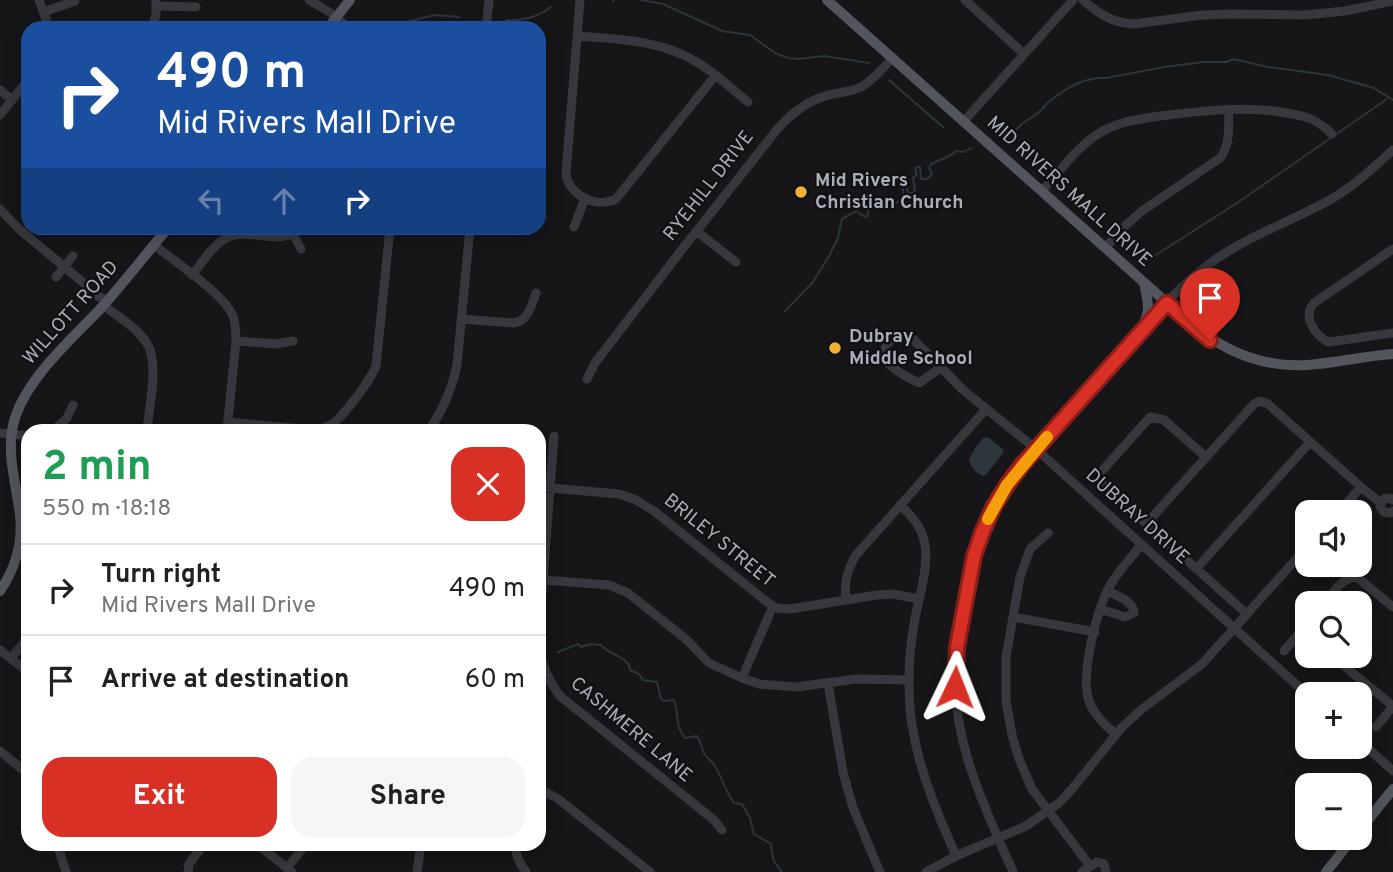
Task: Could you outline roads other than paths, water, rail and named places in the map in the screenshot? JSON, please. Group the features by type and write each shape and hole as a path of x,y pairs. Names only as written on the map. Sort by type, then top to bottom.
{"main road":[{"path":"333,21 350,0"},
{"name":"MID RIVERS MALL DRIVE","path":"827,0 1210,340 1235,352 1287,365 1393,354"},
{"name":"WILLOTT ROAD","path":"0,592 14,565 20,540 20,513 6,434 36,378 162,235"},
{"path":"1140,332 1149,307 1144,283"},
{"path":"1372,815 1393,789"},
{"path":"1326,872 1343,850"}],"street":[{"path":"40,0 47,21"},
{"path":"310,0 341,21"},
{"path":"486,21 488,0"},
{"path":"579,0 566,173 566,179 577,195 606,203 616,199 715,76"},
{"path":"965,0 1024,54"},
{"path":"964,121 1073,0"},
{"path":"1083,0 1111,19 1133,24 1233,13 1305,15 1345,11 1393,1"},
{"path":"44,12 75,1"},
{"path":"153,21 156,3 196,7"},
{"path":"577,36 658,46 683,55 700,64 748,102"},
{"name":"RYEHILL DRIVE","path":"587,379 595,363 696,230 779,127 796,111 819,98 858,88 875,76 893,57"},
{"path":"0,115 21,89"},
{"path":"0,90 12,100"},
{"path":"1105,248 1143,211 1220,158 1228,142 1229,109"},
{"path":"1042,191 1091,139 1122,122 1229,109 1306,117 1319,122 1332,134"},
{"path":"1013,872 972,777 959,730 955,687 957,647 974,556 994,506 1036,449 1140,332 1210,264 1328,201 1371,170 1393,150"},
{"path":"574,227 585,198"},
{"path":"2,215 21,231"},
{"path":"696,230 736,262"},
{"path":"26,235 104,301 146,342 153,357 148,424"},
{"path":"192,275 215,247 233,235"},
{"path":"259,235 287,235"},
{"path":"298,235 300,248"},
{"path":"330,424 336,421 376,366 389,235"},
{"path":"433,424 446,403 457,365 469,235"},
{"path":"154,245 227,305 234,320 236,341 227,424"},
{"path":"1393,249 1315,301 1308,311 1309,319 1321,337 1329,342 1393,332"},
{"path":"56,277 74,256"},
{"path":"461,319 514,323 521,321 527,317 536,292"},
{"name":"DUBRAY DRIVE","path":"940,368 919,383 889,364 885,352 891,340 901,335 910,338 975,401 1036,449 1295,683"},
{"path":"236,341 276,344 293,341"},
{"path":"1146,524 1254,404 1260,401 1268,404 1381,503"},
{"path":"60,424 67,418 73,405"},
{"path":"846,600 849,566 856,555 986,409"},
{"path":"1206,457 1164,420 1150,417 1101,472 1100,479 1105,487 1247,614"},
{"path":"546,546 554,436"},
{"path":"1196,569 1310,442"},
{"path":"1350,500 1361,487"},
{"name":"BRILEY STREET","path":"546,488 619,494 636,500 654,511 773,606 782,609 877,595 893,594 919,599"},
{"path":"1392,498 1386,498 1380,507 1383,511 1392,513"},
{"path":"1108,515 1121,501"},
{"path":"900,505 913,517 925,541 926,558 911,645 909,680 917,753 937,812 956,856"},
{"path":"1048,533 1027,553 1020,577 1005,670 1008,716 1019,759 1032,789 1086,869 1097,862 1106,867 1106,872"},
{"path":"1116,734 1103,724 1093,710 1086,689 1087,670 1100,609 1107,591 1141,545"},
{"path":"926,872 1026,826 1066,797 1116,734 1142,709 1202,664 1295,560"},
{"path":"1336,591 1344,581 1352,576 1357,577 1393,607"},
{"path":"546,580 619,588 687,640 709,663 759,684 785,687 856,679 909,680"},
{"path":"1100,609 1125,617 1134,613 1131,604 1107,591"},
{"path":"742,678 773,606"},
{"path":"1013,617 1095,632"},
{"path":"1284,651 1295,640"},
{"path":"11,658 21,646"},
{"path":"0,650 21,666"},
{"path":"1347,668 1364,682"},
{"name":"CASHMERE LANE","path":"546,674 561,696 714,820 722,830"},
{"path":"828,682 843,772 853,808 880,872"},
{"path":"1372,689 1393,706 1376,727"},
{"path":"0,751 21,768"},
{"path":"1372,752 1393,771"},
{"path":"546,792 557,798 650,872"},
{"path":"60,851 66,872"},
{"path":"188,872 199,851"},
{"path":"266,851 289,870 301,851"},
{"path":"417,872 420,851"},
{"path":"515,851 526,872"}],"waterway":[{"path":"641,0 663,4 722,31 750,35 775,53 788,58 824,56 869,63"},
{"path":"506,20 530,18 551,7"},
{"path":"410,21 435,15 459,17"},
{"path":"1005,139 1049,101 1077,84 1091,79 1203,62 1227,62 1233,59 1328,75 1374,88 1393,100"},
{"path":"889,80 944,128"},
{"path":"1148,260 1237,203 1387,99"},
{"path":"785,311 813,282 838,238 842,219 857,211 867,217 869,208 881,209 888,202 896,204 903,195 905,183 909,193 915,191 913,177 917,175 917,167 920,167 921,179 927,179 932,174 929,168 931,164 956,151 964,152 971,148"},
{"path":"558,652 578,644 581,647 601,645 623,659 630,670 639,674 643,680 657,682 661,699 674,700 682,734 685,738 697,736 731,799 734,803 742,804 750,818 754,834 771,844 774,860 782,872"}],"place":[{"name":"Mid Rivers Christian Church","path":"801,192"},
{"name":"Dubray Middle School","path":"835,348"}]}
